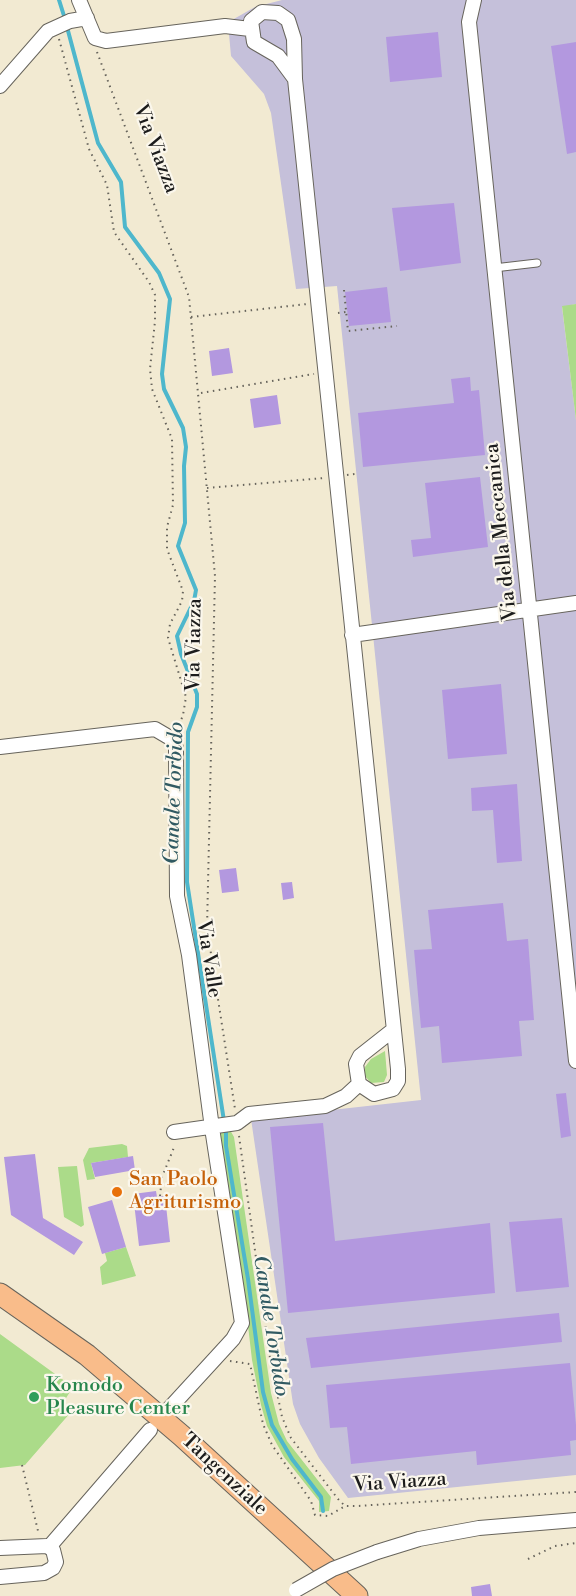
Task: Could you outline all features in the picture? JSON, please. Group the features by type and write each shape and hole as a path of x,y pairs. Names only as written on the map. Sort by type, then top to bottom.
{"main road":[{"name":"Tangenziale","path":"0,1294 87,1355 182,1436 357,1596"}],"street":[{"path":"79,0 95,38 106,41 225,26 250,29"},
{"name":"Via della Meccanica","path":"474,0 469,22 576,1061"},
{"path":"296,79 278,56 254,42 250,29 251,21 262,12 278,13 288,20 294,39 318,303 398,1070 398,1081 393,1089 374,1094 359,1084"},
{"path":"0,86 44,35 65,23 87,18"},
{"path":"352,635 576,603"},
{"path":"0,747 155,729 164,732"},
{"name":"Via Valle","path":"164,732 176,748 177,896 189,955 212,1128 242,1323 239,1332 167,1411"},
{"path":"359,1084 357,1064 360,1056 393,1030"},
{"path":"176,1135 237,1124 249,1114 336,1102 359,1084"},
{"path":"0,1548 45,1545 150,1430"},
{"path":"292,1593 333,1569 419,1539 479,1528 576,1520"},
{"path":"0,1577 44,1573 53,1568 56,1556 45,1545"}],"lane":[{"path":"494,268 537,263"}],"path":[{"path":"44,35 60,40 89,149 107,185 114,232 149,282 155,295 150,369 152,389 172,439 173,505 167,538 169,557 183,591 182,601 170,624 168,638 186,697 179,727 164,732"},
{"name":"Via Viazza","path":"95,38 96,50 182,277 191,317 200,394 215,576 207,928 270,1358 282,1417 291,1438 345,1506 576,1492"},
{"path":"344,290 348,331 397,326"},
{"path":"191,317 318,303"},
{"path":"338,313 346,312"},
{"path":"200,394 326,372"},
{"path":"207,489 336,477"},
{"path":"160,1196 162,1177 176,1135"},
{"path":"218,1355 250,1364 263,1424 272,1445 311,1501 315,1515 327,1516 345,1506"},
{"path":"22,1465 45,1545"},
{"path":"528,1559 555,1546 576,1543"}],"shaded area":[{"path":"282,0 576,0 576,304 562,307 576,420 576,1475 348,1498 319,1458 300,1424 293,1404 251,1119 421,1100 337,286 296,289 271,113 264,94 231,56 229,34 232,20 255,7"}],"green space":[{"path":"576,304 576,420 562,306"},
{"path":"385,1051 387,1075 384,1082 371,1083 365,1076 365,1067 371,1059"},
{"path":"230,1130 234,1137 271,1393 279,1424 287,1441 331,1497 329,1511 319,1512 319,1501 284,1457 267,1426 261,1405 252,1360 242,1274 219,1135 221,1131"},
{"path":"122,1144 127,1146 128,1157 91,1163 95,1179 87,1180 83,1160 89,1148"},
{"path":"77,1166 84,1225 81,1227 64,1217 58,1167"},
{"path":"126,1247 136,1276 102,1285 100,1267 107,1261 105,1253"},
{"name":"Komodo Pleasure Center","path":"0,1334 73,1387 61,1406 71,1412 25,1465 0,1468"}],"building":[{"path":"438,32 442,77 390,82 386,37"},
{"path":"576,42 576,152 567,154 551,46"},
{"path":"454,203 461,263 400,271 392,208"},
{"path":"387,287 391,322 349,326 345,292"},
{"path":"229,348 233,373 212,376 209,351"},
{"path":"470,377 471,391 479,390 485,455 363,467 358,413 454,403 451,379"},
{"path":"277,395 281,424 254,428 250,399"},
{"path":"480,477 488,547 413,557 411,540 431,538 425,483"},
{"path":"501,684 507,754 448,759 442,690"},
{"path":"517,784 522,861 497,863 493,810 472,811 471,788"},
{"path":"236,868 239,891 222,893 219,870"},
{"path":"292,882 294,898 283,900 281,883"},
{"path":"503,903 507,941 528,939 534,1020 519,1021 522,1056 442,1063 439,1026 421,1028 414,950 432,949 428,910"},
{"path":"566,1093 571,1136 561,1138 556,1094"},
{"path":"323,1123 335,1241 490,1223 495,1293 288,1313 270,1127"},
{"path":"35,1154 43,1218 83,1242 74,1255 11,1215 4,1157"},
{"path":"133,1156 135,1170 95,1177 91,1163"},
{"path":"156,1191 157,1197 165,1196 170,1242 139,1246 133,1194"},
{"path":"112,1200 126,1247 102,1254 88,1207"},
{"path":"562,1218 569,1287 516,1292 509,1222"},
{"path":"559,1313 562,1342 311,1368 306,1338"},
{"path":"570,1363 576,1425 576,1440 570,1441 571,1455 477,1465 476,1451 351,1464 347,1427 330,1428 326,1385"},
{"path":"490,1584 492,1596 472,1596 471,1587"}],"waterway":[{"name":"Canale Torbido","path":"59,0 65,19"},
{"name":"Canale Torbido","path":"67,27 98,143 121,182 125,227 159,273 170,299 162,374 164,389 183,428 186,447 185,523 178,546 196,590 194,601 177,636 181,654 197,694 197,707 188,732 187,882 224,1121"},
{"name":"Canale Torbido","path":"226,1130 226,1146 248,1279 263,1392 272,1425 292,1459 321,1497 323,1511"}],"place":[{"name":"San Paolo Agriturismo","path":"117,1192"},
{"name":"Komodo Pleasure Center","path":"34,1397"}]}
